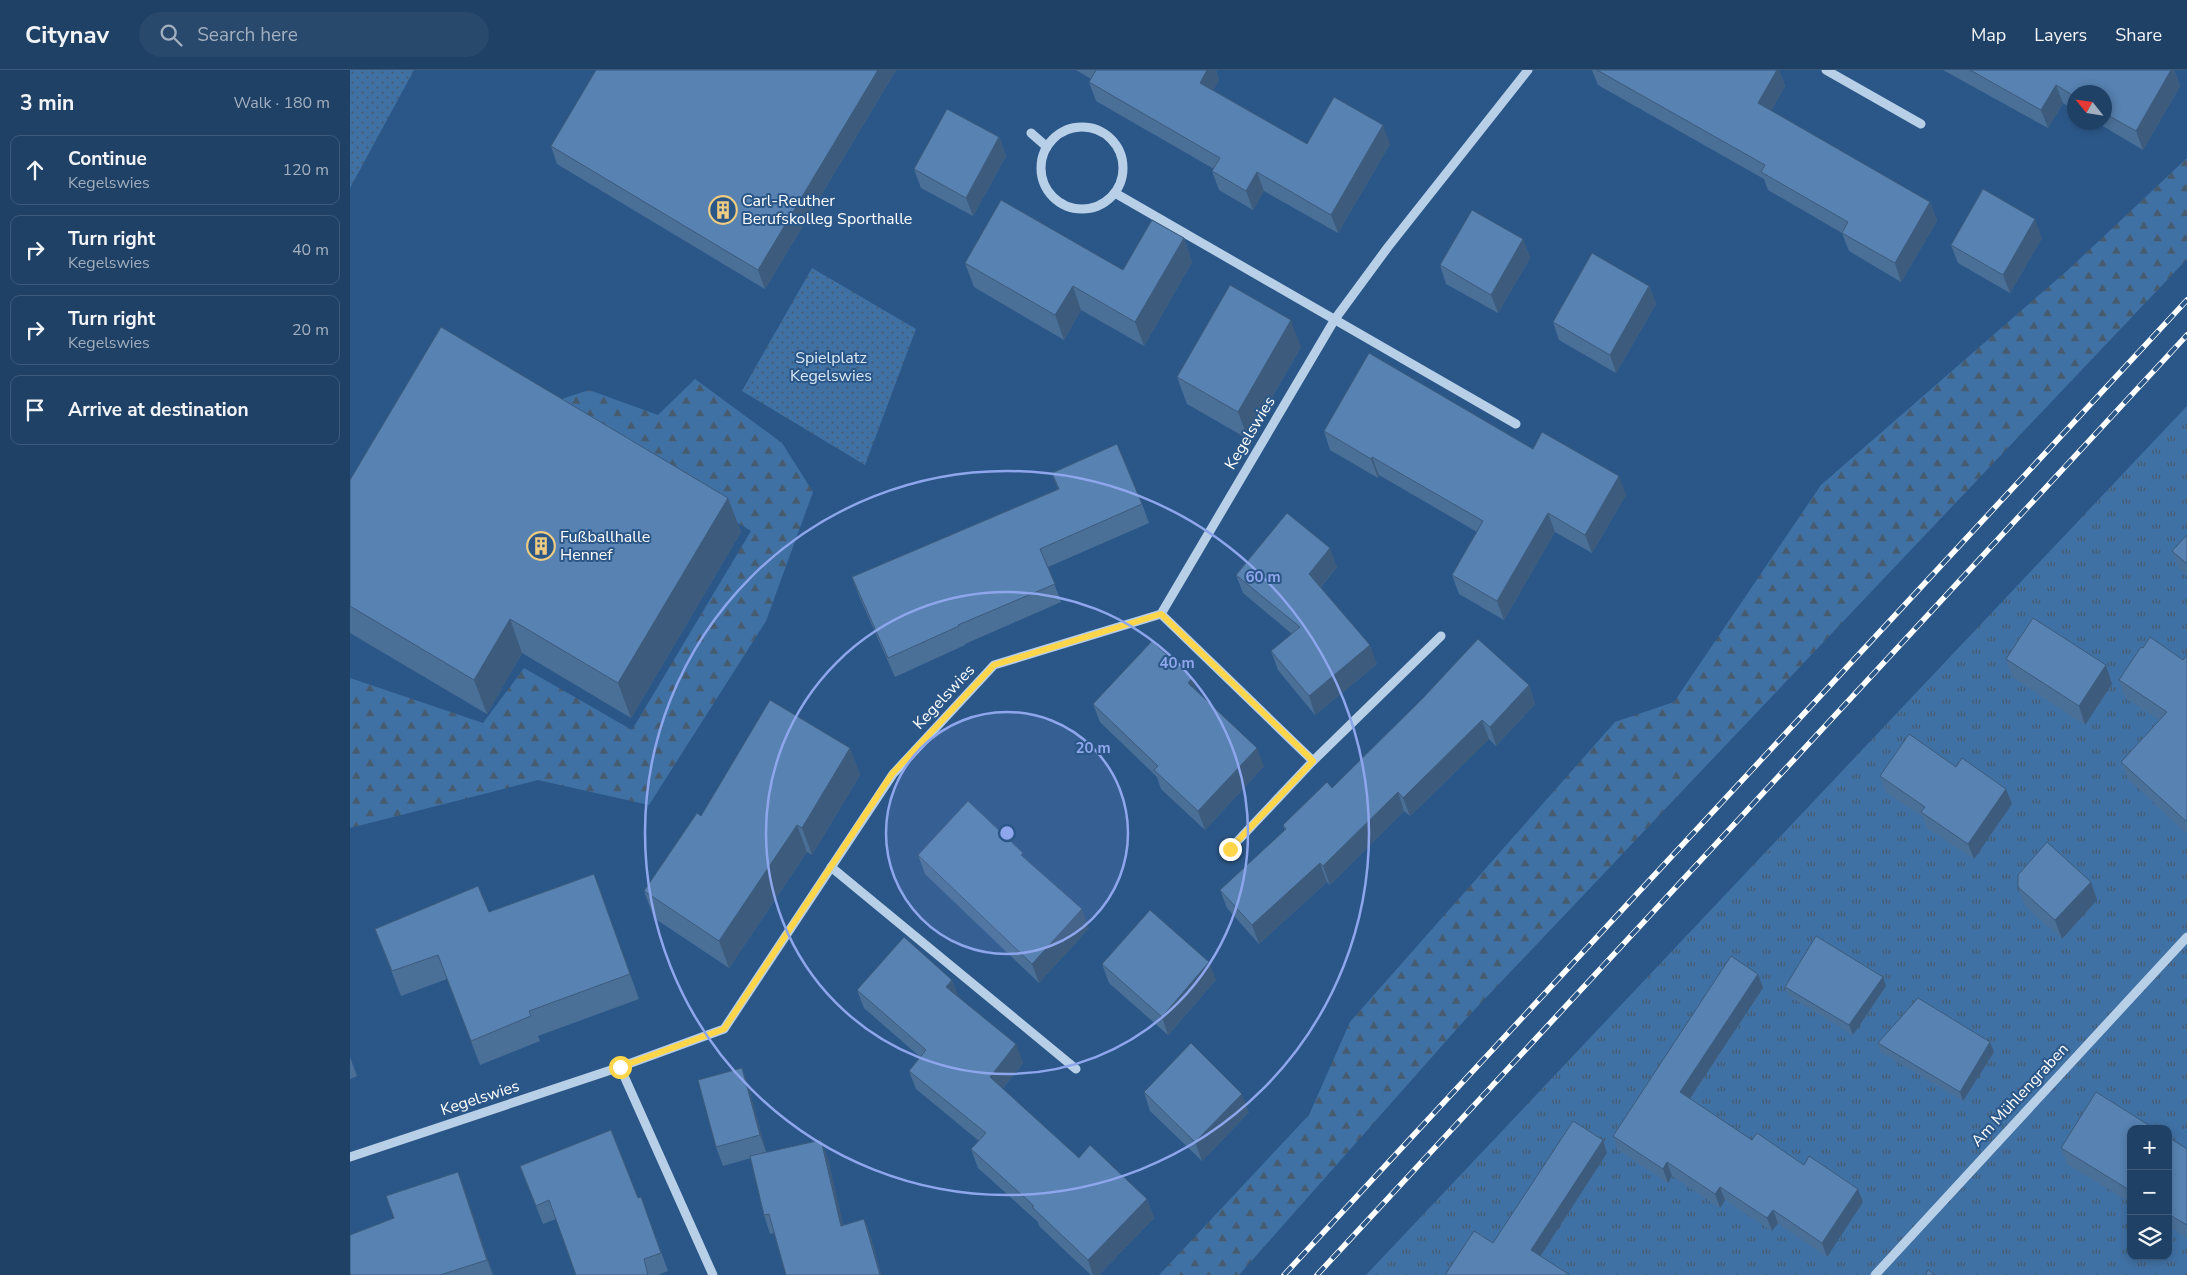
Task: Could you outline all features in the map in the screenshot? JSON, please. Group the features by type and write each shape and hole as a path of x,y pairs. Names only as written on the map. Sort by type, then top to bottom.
{"street":[{"name":"Kegelswies","path":"350,1157 620,1067 724,1029 892,774 994,665 1161,614 1335,319 1394,239 1528,70"},
{"path":"1826,70 1921,124"},
{"path":"1079,127 1093,128 1105,134 1115,142 1121,154 1123,168 1121,181 1115,193 1105,202 1092,208 1079,209 1066,206 1054,198 1046,187 1042,174 1042,160 1047,147 1055,137 1067,130 1079,127"},
{"path":"1031,133 1047,147"},
{"path":"1115,193 1516,424"},
{"path":"1161,614 1313,761"},
{"path":"1230,849 1313,761 1441,636"},
{"path":"831,867 1076,1069"},
{"name":"Am Mühlengraben","path":"1875,1275 2187,937"},
{"path":"620,1067 713,1275"}],"green space":[{"path":"350,70 414,70 350,188"},
{"path":"2187,158 2187,259 1462,1023 1239,1275 1159,1275 1309,1115 1350,1022 1615,722 1674,702 1821,485 2069,269"},
{"name":"Spielplatz Kegelswies","path":"812,268 916,329 865,465 742,391"},
{"path":"695,379 782,443 813,492 766,621 649,805 538,780 350,828 350,678 483,723 524,668 632,730 751,531 547,404 589,390 658,415"},
{"path":"2187,406 2187,1275 1366,1275"}],"building":[{"name":"Carl-Reuther Berufskolleg Sporthalle","path":"596,70 878,70 758,270 551,146"},
{"path":"1096,70 1207,70 1200,83 1307,144 1334,97 1383,125 1331,215 1257,172 1246,191 1212,171 1220,158 1089,82"},
{"path":"1597,70 1777,70 1758,103 1930,202 1895,263 1842,233 1848,222 1761,172 1765,165"},
{"path":"1970,70 2171,70 2136,131 2112,118 2112,85 2067,85 2067,92 2056,85 2041,110"},
{"path":"947,109 999,137 966,198 914,169"},
{"path":"1983,189 2035,219 2003,275 1951,245"},
{"path":"1001,200 1123,270 1152,220 1184,238 1135,322 1073,286 1055,315 965,263"},
{"path":"1472,210 1523,239 1491,295 1440,265"},
{"path":"1592,253 1649,286 1610,355 1553,322"},
{"path":"1230,285 1291,320 1238,412 1177,377"},
{"name":"Fußballhalle Hennef","path":"441,327 728,498 618,683 510,619 474,680 350,606 350,480"},
{"path":"1369,353 1533,449 1542,432 1619,476 1585,535 1548,513 1497,601 1452,575 1483,521 1324,431"},
{"path":"1117,444 1142,504 1040,549 1055,584 958,625 888,658 852,577 1059,489 1052,473"},
{"path":"1287,513 1330,548 1309,574 1370,645 1309,696 1271,651 1300,627 1236,575"},
{"path":"2187,535 2187,564 2172,551"},
{"path":"2033,618 2106,665 2079,706 2006,659"},
{"path":"2150,637 2183,660 2187,655 2187,822 2121,762 2167,712 2119,680"},
{"path":"1478,639 1529,685 1490,727 1482,720 1403,798 1398,792 1323,866 1320,863 1252,925 1220,890 1286,829 1283,825 1327,782 1332,788 1423,698"},
{"path":"1152,641 1192,678 1188,683 1257,748 1198,811 1154,770 1158,766 1093,704"},
{"path":"770,700 850,748 802,828 797,825 719,941 644,891 697,813 701,816"},
{"path":"1909,734 1956,767 1962,758 2006,789 1968,844 1921,812 1925,807 1880,776"},
{"path":"968,801 1023,853 1021,855 1082,909 1032,964 918,855"},
{"path":"2047,842 2091,882 2055,920 2018,887 2018,875"},
{"path":"594,874 630,974 529,1011 531,1016 471,1041 438,955 392,971 375,929 478,886 489,912"},
{"path":"1150,910 1209,962 1162,1017 1102,964"},
{"path":"1816,936 1883,977 1849,1025 1785,987"},
{"path":"904,937 952,980 946,987 1016,1044 990,1077 1079,1158 1090,1145 1147,1199 1088,1260 1032,1207 1034,1206 971,1149 986,1133 909,1071 926,1050 857,990"},
{"path":"1731,956 1758,974 1680,1092 1752,1140 1757,1133 1804,1165 1809,1156 1858,1189 1822,1243 1773,1210 1767,1218 1720,1187 1715,1194 1667,1162 1663,1169 1613,1136"},
{"path":"1918,998 1990,1042 1960,1092 1878,1043"},
{"path":"1191,1043 1242,1094 1195,1142 1144,1092"},
{"path":"742,1068 760,1135 716,1147 698,1080"},
{"path":"2096,1092 2149,1125 2127,1125 2127,1189 2061,1148"},
{"path":"1573,1121 1603,1140 1531,1250 1570,1275 1445,1275 1474,1231 1493,1243"},
{"path":"611,1130 638,1198 641,1197 661,1253 644,1259 648,1275 576,1275 549,1200 536,1206 520,1166"},
{"path":"821,1140 841,1226 864,1219 880,1275 786,1275 769,1214 764,1215 750,1156"},
{"path":"2172,1140 2187,1149 2187,1225 2172,1216"},
{"path":"458,1172 487,1260 440,1275 350,1275 350,1235 394,1218 386,1196"},
{"path":"1928,1270 1935,1275 1925,1275"}],"railway":[{"path":"1284,1275 2187,300"},
{"path":"1317,1275 2187,335"}],"place":[{"name":"Carl-Reuther Berufskolleg Sporthalle","path":"723,210"},
{"name":"Fußballhalle Hennef","path":"541,546"}],"route":[{"path":"620,1067 724,1029 892,774 994,665 1161,614 1313,761 1230,849"}]}
